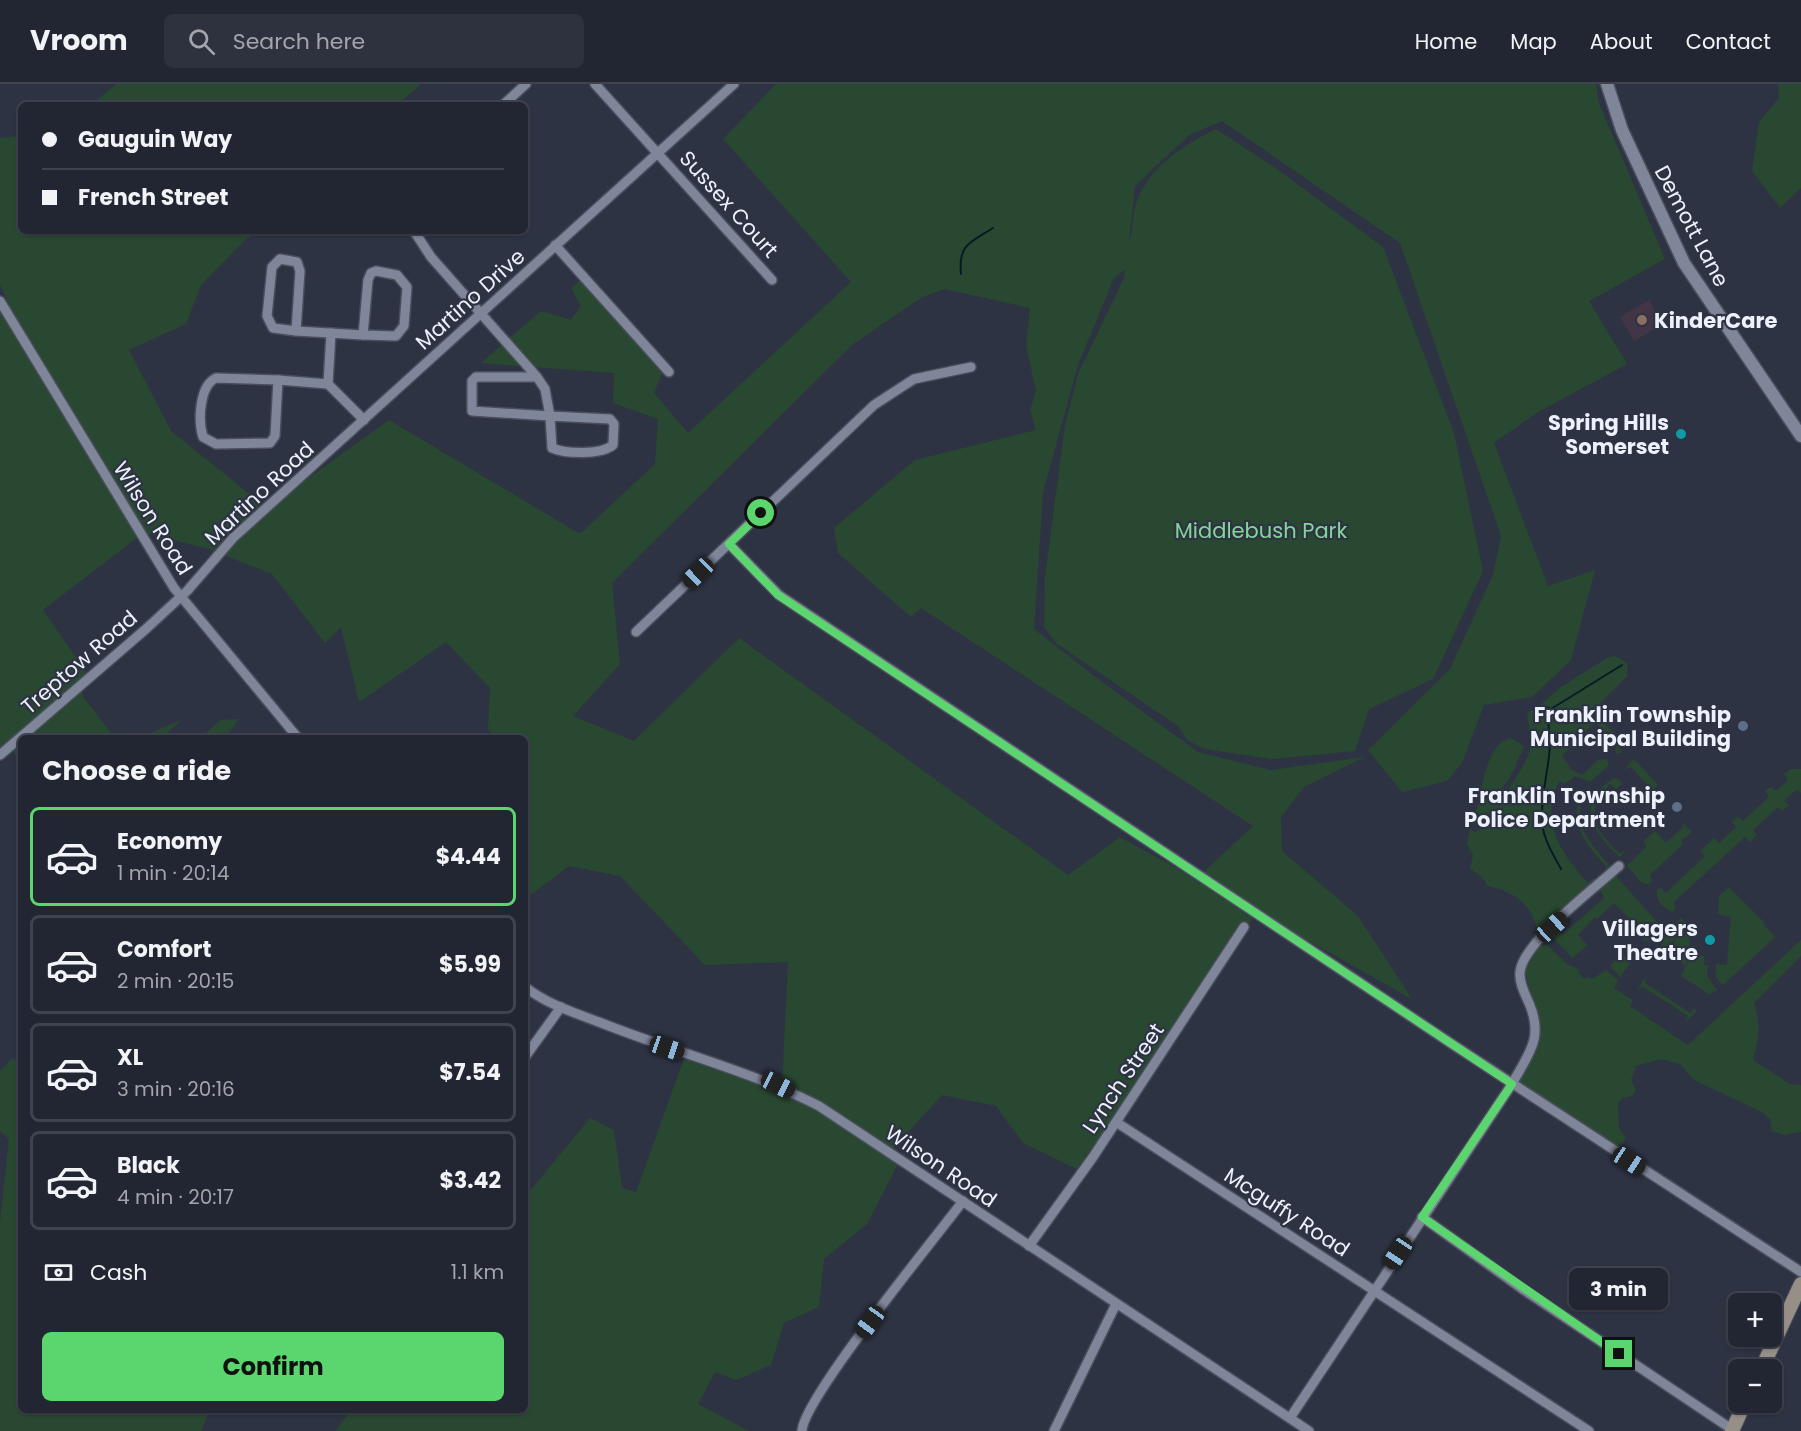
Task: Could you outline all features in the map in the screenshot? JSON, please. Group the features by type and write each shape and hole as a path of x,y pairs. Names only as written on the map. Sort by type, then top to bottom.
{"main road":[{"path":"1766,1359 1801,1284"},
{"path":"1732,1430 1740,1413"}],"street":[{"path":"506,102 526,84"},
{"name":"Sussex Court","path":"595,84 772,280"},
{"name":"Martino Drive","path":"364,420 734,84"},
{"name":"Demott Lane","path":"1607,84 1622,129 1684,263 1801,436"},
{"path":"416,234 431,257 537,377 545,389 550,416 552,448 559,451 595,451 613,445 614,424 609,419 550,416 475,412 470,407 472,381 476,377 537,377"},
{"path":"555,245 669,372"},
{"path":"296,331 300,271 297,262 280,259 272,267 267,316 273,328 296,331 331,333 363,334 400,334 404,326 407,287 397,275 376,271 371,273 363,334"},
{"name":"Wilson Road","path":"0,301 132,522 181,596 296,735"},
{"path":"328,384 331,333"},
{"path":"636,632 874,405 914,379 970,367"},
{"path":"278,380 275,436 270,442 216,444 203,437 203,394 212,380 278,380 328,384 364,420"},
{"name":"Martino Road","path":"181,596 233,538 364,420"},
{"path":"729,544 778,595 1512,1084 1801,1272"},
{"name":"Treptow Road","path":"23,735 181,596"},
{"name":"Treptow Road","path":"0,755 18,739"},
{"path":"1290,1418 1512,1084 1537,1034 1533,1014 1521,981 1523,960 1535,942 1619,866"},
{"name":"Lynch Street","path":"1029,1246 1116,1122 1244,927"},
{"name":"Wilson Road","path":"528,989 539,998 645,1040 778,1085 819,1106 1309,1431"},
{"path":"528,1053 561,1007"},
{"name":"Mcguffy Road","path":"1116,1122 1589,1431"},
{"path":"802,1431 809,1408 883,1305 963,1201"},
{"path":"1422,1217 1524,1290 1732,1430"},
{"path":"1054,1431 1116,1304"}],"shaded area":[{"name":"KinderCare","path":"1649,300 1663,324 1634,341 1620,317"}],"green space":[{"path":"116,84 421,84 400,102 95,102"},
{"name":"Middlebush Park","path":"776,84 1596,84 1599,103 1665,259 1589,301 1627,364 1538,412 1494,443 1548,586 1595,570 1571,660 1532,697 1484,705 1462,763 1447,781 1402,792 1368,750 1450,669 1493,575 1501,536 1400,243 1222,121 1189,135 1135,186 1129,241 1137,201 1150,177 1181,149 1216,129 1274,167 1383,247 1454,433 1483,571 1433,679 1369,709 1355,751 1272,759 1205,749 1187,740 1178,726 1056,643 1044,627 1045,577 1065,425 1078,374 1124,278 1125,269 1114,278 1078,365 1043,492 1034,629 1198,752 1271,770 1365,757 1304,787 1281,817 1282,851 1358,916 1412,999 1257,912 1077,1169 1023,1143 996,1106 942,1095 891,1151 901,1158 867,1224 824,1259 819,1307 784,1323 771,1365 736,1380 715,1372 698,1404 749,1431 335,1431 349,1413 528,1413 528,1193 590,1118 614,1130 622,1188 636,1192 686,1053 782,1087 788,962 705,965 620,876 569,866 528,897 528,735 493,735 488,729 490,688 446,642 359,702 341,627 325,643 272,574 206,548 143,533 43,610 90,678 81,688 83,697 113,735 18,735 18,758 8,746 0,753 0,313 7,299 0,285 0,138 18,136 18,234 256,234 245,240 201,285 186,324 129,350 171,431 267,508 389,420 580,534 655,464 658,419 613,403 614,373 481,363 541,311 571,320 581,306 571,288 586,276 666,364 654,393 688,433 851,282 723,139","holes":["945,289 1030,308 1026,345 1036,391 1030,410 1036,430 915,460 834,528 838,553 911,617 921,608 1253,826 1196,879 1120,837 1068,875 739,638 634,741 573,716 620,664 612,583 852,345 922,297"]},
{"path":"1778,84 1801,84 1801,188 1780,208 1752,171 1759,122 1779,98"},
{"path":"1615,656 1627,663 1627,676 1597,707 1604,715 1600,719 1619,737 1618,743 1622,753 1616,753 1615,744 1595,722 1562,756 1572,770 1582,775 1598,760 1607,759 1609,765 1590,782 1575,776 1565,784 1559,781 1552,811 1552,824 1556,836 1569,860 1588,883 1594,878 1595,881 1537,932 1532,914 1521,901 1506,891 1488,886 1481,876 1470,869 1473,855 1467,844 1470,830 1476,832 1485,825 1476,812 1486,769 1490,758 1502,742 1510,738 1524,746 1513,772 1501,790 1507,792 1528,757 1530,730 1527,716 1530,711 1535,710 1561,687 1607,658"},
{"path":"239,719 227,735 204,735 221,720"},
{"path":"181,720 165,735 146,735"},
{"path":"1632,760 1636,761 1658,785 1652,790 1631,767 1624,770"},
{"path":"1792,769 1801,769 1801,793 1797,789 1784,801 1789,805 1782,811 1778,807 1753,830 1757,835 1750,842 1745,837 1674,902 1676,909 1672,912 1663,906 1658,900 1657,890 1661,888 1666,893 1705,856 1700,851 1714,838 1719,843 1736,827 1732,822 1738,816 1743,821 1769,797 1765,791 1771,787 1776,791 1788,780 1784,774"},
{"path":"1614,778 1620,780 1621,784 1616,789 1610,784 1601,794 1594,812 1595,820 1604,836 1619,853 1626,850 1620,857 1596,828 1591,807 1602,788"},
{"path":"1577,788 1584,793 1580,815 1584,832 1609,865 1603,873 1606,866 1591,850 1578,825 1580,793 1574,790"},
{"path":"1682,822 1692,832 1681,841 1683,844 1650,875 1652,881 1649,884 1642,883 1627,866 1646,847 1644,841 1655,831 1666,843 1683,827"},
{"path":"1615,875 1657,922 1649,940 1645,941 1628,923 1631,920 1614,903 1597,919 1595,917 1578,935 1587,945 1573,958 1552,937 1553,932 1558,931 1562,935 1604,898 1600,889"},
{"path":"1729,887 1764,922 1763,924 1775,937 1723,985 1716,977 1716,964 1727,965 1731,917 1718,914 1719,896"},
{"path":"1681,918 1690,928 1689,956 1685,966 1670,949 1679,934 1664,951 1660,948 1668,930"},
{"path":"1801,940 1801,956 1754,1003 1758,1018 1758,1032 1753,1060 1790,1084 1801,1085 1801,1132 1784,1135 1772,1131 1770,1119 1762,1112 1694,1080 1680,1064 1661,1059 1636,1066 1631,1080 1636,1090 1632,1096 1622,1098 1618,1104 1619,1128 1626,1138 1620,1147 1519,1084 1537,1049 1541,1034 1539,1017 1527,981 1526,969 1528,959 1534,950 1546,944 1567,964 1580,970 1578,972 1584,979 1587,977 1593,979 1606,970 1618,980 1614,988 1633,1000 1630,1006 1688,1045"},
{"path":"1622,954 1631,962 1620,977 1610,966"},
{"path":"1691,956 1704,956 1704,965 1708,965 1707,976 1717,990 1709,994 1681,976"},
{"path":"1646,976 1645,983 1690,1013 1694,1008 1697,1011 1685,1022 1688,1016 1642,986 1637,991"},
{"path":"13,1058 18,1064 18,1413 209,1413 201,1431 0,1431 0,1222 9,1139 0,1131 0,1071"}],"waterway":[{"path":"961,274 962,256 967,245 993,228"},
{"path":"1543,706 1551,709 1622,665"},
{"path":"1543,706 1548,721 1550,750 1542,821 1546,840 1561,869"},
{"path":"1552,735 1556,743"}],"place":[{"name":"KinderCare","path":"1642,320"},
{"name":"Spring Hills Somerset","path":"1681,434"},
{"name":"Franklin Township Municipal Building","path":"1743,726"},
{"name":"Franklin Township Police Department","path":"1677,807"},
{"name":"Villagers Theatre","path":"1710,940"}],"route":[{"path":"761,513 729,544 778,595 1351,974 1512,1084 1422,1217 1619,1354"}]}
